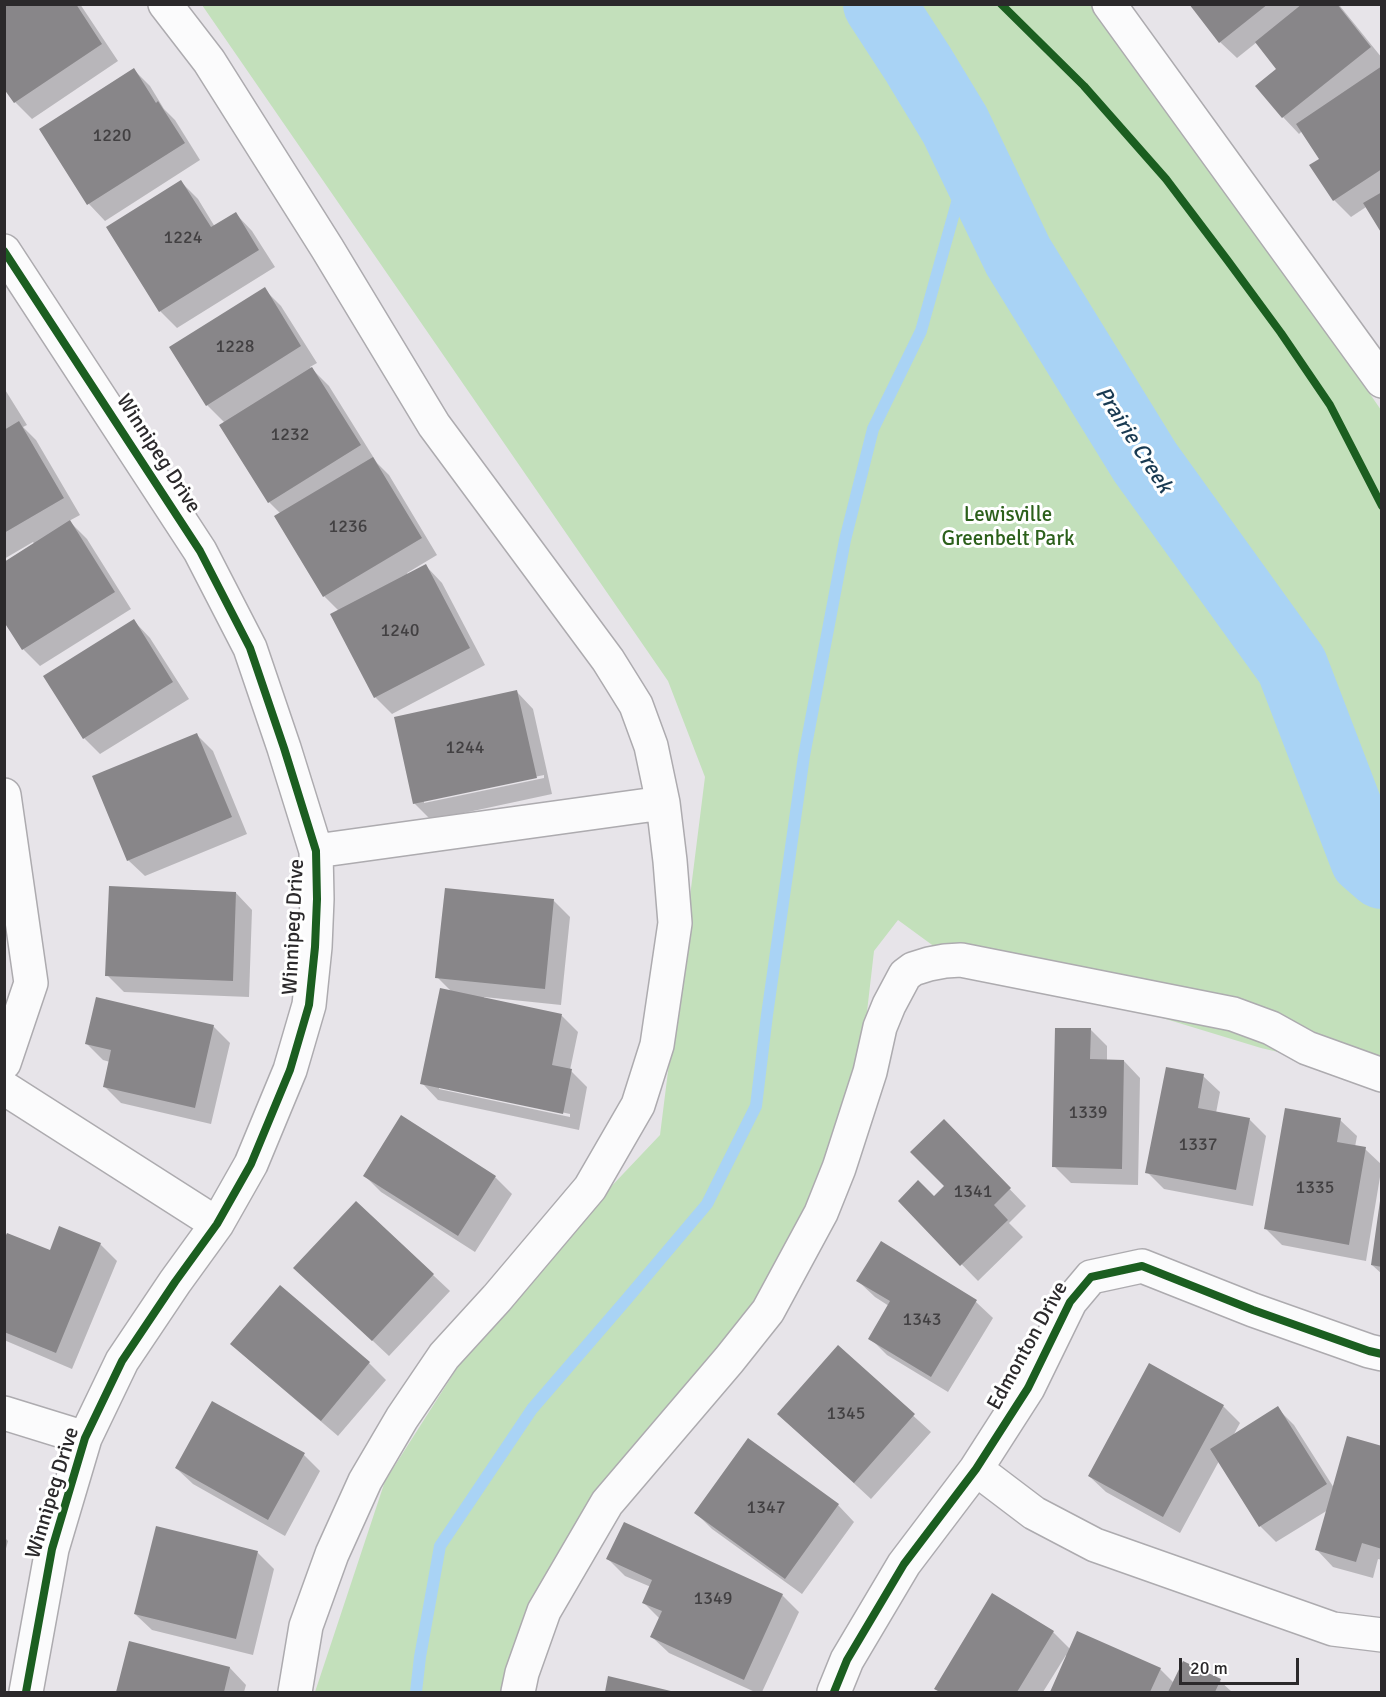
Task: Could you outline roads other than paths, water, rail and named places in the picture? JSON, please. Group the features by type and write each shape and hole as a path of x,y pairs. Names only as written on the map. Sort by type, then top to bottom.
{"street":[{"path":"165,4 209,61 327,248 434,425 609,660 636,705 651,746 663,803 675,923 657,1045 638,1105 590,1188 497,1298 444,1356 402,1418 364,1481 332,1554 306,1626 295,1692"},
{"path":"1109,4 1382,381"},
{"name":"Winnipeg Drive","path":"4,251 200,551 250,648 316,851 317,899 316,938 309,1005 290,1070 256,1154 217,1224 175,1282 123,1361 85,1438 52,1549 26,1692"},
{"path":"4,795 31,983 4,1063"},
{"path":"316,851 663,803"},
{"path":"518,1692 522,1673 544,1611 607,1503 768,1311 821,1214 839,1168 870,1072 880,1027 905,975 913,969 945,961 961,960 1233,1014 1270,1028 1307,1048 1382,1076"},
{"path":"4,1088 217,1224"},
{"name":"Edmonton Drive","path":"834,1692 847,1660 904,1564 976,1470 1028,1388 1070,1302 1090,1276 1142,1266 1253,1310 1382,1354"},
{"path":"4,1413 85,1438"},
{"path":"976,1470 1034,1513 1095,1545 1333,1629 1382,1635"}],"waterway":[{"name":"Prairie Creek","path":"879,4 955,125 1018,256 1145,462 1292,666 1366,859 1382,873"},
{"path":"416,1692 440,1546 532,1409 707,1204 756,1106 804,756 845,540 873,429 921,331 970,156"}],"park label":[{"name":"Lewisville Greenbelt Park","path":"1008,527"}]}
